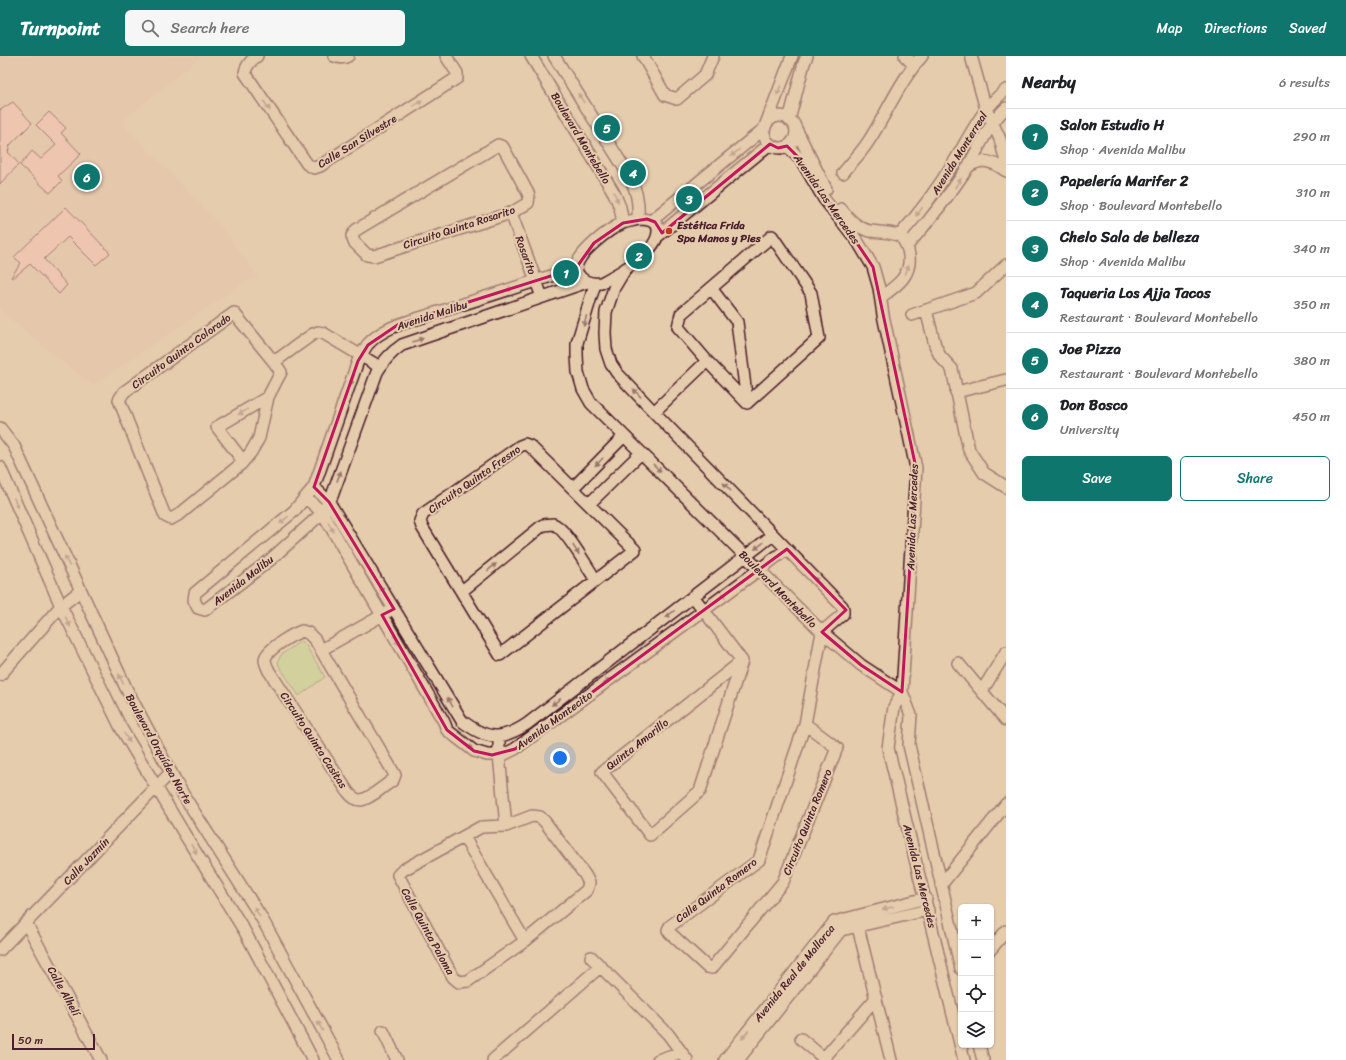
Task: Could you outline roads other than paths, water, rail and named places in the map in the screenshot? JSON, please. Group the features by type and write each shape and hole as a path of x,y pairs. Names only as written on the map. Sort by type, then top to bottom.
{"street":[{"name":"Calle San Silvestre","path":"257,56 249,63 245,73 307,164 314,168 320,166 457,78 457,73 446,56"},
{"path":"334,56 338,58 345,58 348,56"},
{"name":"Boulevard Montebello","path":"554,56 630,177 637,194 639,205 638,219"},
{"path":"643,56 665,95 677,99 705,75 713,56"},
{"path":"792,56 765,126 765,137 770,144 778,148 787,146 792,142 795,136 792,123 804,63 807,56"},
{"path":"905,56 914,64"},
{"path":"843,174 868,143 901,84 914,64 922,56"},
{"path":"970,56 986,109 1000,139 1006,162"},
{"name":"Boulevard Montebello","path":"535,57 614,193 620,207 623,223"},
{"name":"Avenida Monterreal","path":"899,236 939,186 986,109 1006,90"},
{"name":"Avenida Monterreal","path":"907,246 954,189 992,123 1006,108"},
{"path":"651,221 765,126 772,118 785,118 792,123"},
{"name":"Avenida Las Mercedes","path":"792,123 825,188 851,221 865,229 899,236"},
{"path":"658,236 770,144"},
{"name":"Circuito Quinta Rosarito","path":"498,145 503,147 529,195 528,203 510,213 382,252 374,256 367,255 354,242 352,236 356,230 498,145"},
{"name":"Avenida Las Mercedes","path":"787,146 801,160 824,199 858,242 873,267 881,298 883,315 916,468 902,692 894,707 888,748 964,1060"},
{"path":"955,160 968,167 973,163 986,160 1006,170"},
{"name":"Rosarito","path":"510,213 542,297"},
{"path":"591,283 582,280 577,274 576,268 580,260 594,243 623,223 638,219 655,222 658,227 658,236"},
{"path":"858,242 865,229"},
{"name":"Avenida Malibu","path":"576,268 398,324 379,335 368,345 361,356 314,488 294,512 195,593 194,600 198,608 205,610 270,560 322,512 329,502 340,474 377,372 392,352 402,345 542,297 591,283 601,283 639,260 658,236"},
{"path":"772,236 811,293 819,338 747,403 707,361 678,327 681,314 772,236"},
{"path":"881,298 901,282 909,265 907,246 903,238 899,236"},
{"path":"912,315 976,293 1006,264"},
{"name":"Boulevard Montebello","path":"591,283 577,343 578,372 583,388 591,403 822,632 843,614 842,606 654,412 617,373 611,364 606,349 606,312 614,288 626,268"},
{"path":"711,288 737,322 747,403"},
{"path":"926,310 937,351 952,369 968,450 984,473 1006,487"},
{"name":"Circuito Quinta Colorado","path":"234,313 281,372 268,397 259,438 251,452 243,461 180,514 171,519 165,516 119,400 124,392 234,313"},
{"path":"274,362 318,332 323,333 380,367"},
{"path":"654,412 707,361"},
{"path":"956,392 1006,380"},
{"path":"243,461 217,427 268,397"},
{"name":"Boulevard Orquídea Norte","path":"0,428 14,446 126,688 171,772 184,796 261,918 339,1060"},
{"path":"573,488 624,436"},
{"name":"Circuito Quinta Fresno","path":"525,444 530,446 589,504 635,550 500,654 422,527 420,521 423,514 525,444"},
{"path":"589,504 641,453"},
{"name":"Boulevard Orquídea Norte","path":"0,467 61,606 121,728 156,788 244,930 313,1060"},
{"name":"Avenida Montecito","path":"314,488 329,502 462,721 473,730 486,735 499,737 515,732 527,724 774,535"},
{"name":"Avenida Montecito","path":"306,498 322,512 448,730 474,751 487,755 504,755 515,749 786,549"},
{"path":"462,591 543,525 552,524 558,527 565,534 596,580"},
{"path":"0,675 61,606 80,591"},
{"path":"694,596 742,661"},
{"path":"321,650 394,609"},
{"name":"Circuito Quinta Casitas","path":"302,630 308,633 321,650 394,775 393,780 368,798 360,800 353,797 348,792 265,664 266,657 271,650 302,630"},
{"path":"822,632 861,665 902,692"},
{"name":"Calle Quinta Romero","path":"712,968 707,967 668,930 670,926 759,860 804,724 822,632"},
{"path":"982,691 1006,652"},
{"name":"Quinta Amarillo","path":"742,661 700,790 650,835 602,772 742,661"},
{"path":"958,663 1006,720"},
{"name":"Avenida Las Mercedes","path":"902,692 911,715 909,745 958,957"},
{"name":"Circuito Quinta Romero","path":"712,968 783,882 837,748 804,724"},
{"path":"499,737 499,755 506,826"},
{"name":"Calle Jazmín","path":"0,950 171,772"},
{"path":"941,885 1006,804"},
{"name":"Calle Quinta Paloma","path":"532,816 540,817 585,875 589,883 587,890 525,941 468,981 460,982 453,977 398,876 403,870 464,838 481,827 506,826 532,816"},
{"path":"464,838 525,941"},
{"name":"Avenida Real de Mallorca","path":"725,1060 834,922 857,921 944,899"},
{"path":"857,921 891,1060"},
{"name":"Avenida Real de Mallorca","path":"738,1060 841,930 857,921"},
{"name":"Calle Alhelí","path":"26,923 101,1060"},
{"path":"994,945 1006,931"},
{"path":"592,957 668,1034 684,1056 658,1060"},
{"path":"493,1060 601,966"},
{"path":"801,1039 825,1059 876,998"},
{"path":"383,1031 397,1060"},
{"path":"980,1048 983,1060"}],"place":[{"name":"Joe Pizza","path":"607,128"},
{"name":"Taqueria Los Ajja Tacos","path":"633,173"},
{"name":"Don Bosco","path":"87,177"},
{"name":"Chelo Sala de belleza","path":"689,199"},
{"name":"Estética Frida Spa Manos y Pies","path":"669,231"},
{"name":"Papelería Marifer 2","path":"639,256"},
{"name":"Salon Estudio H","path":"566,273"}]}
